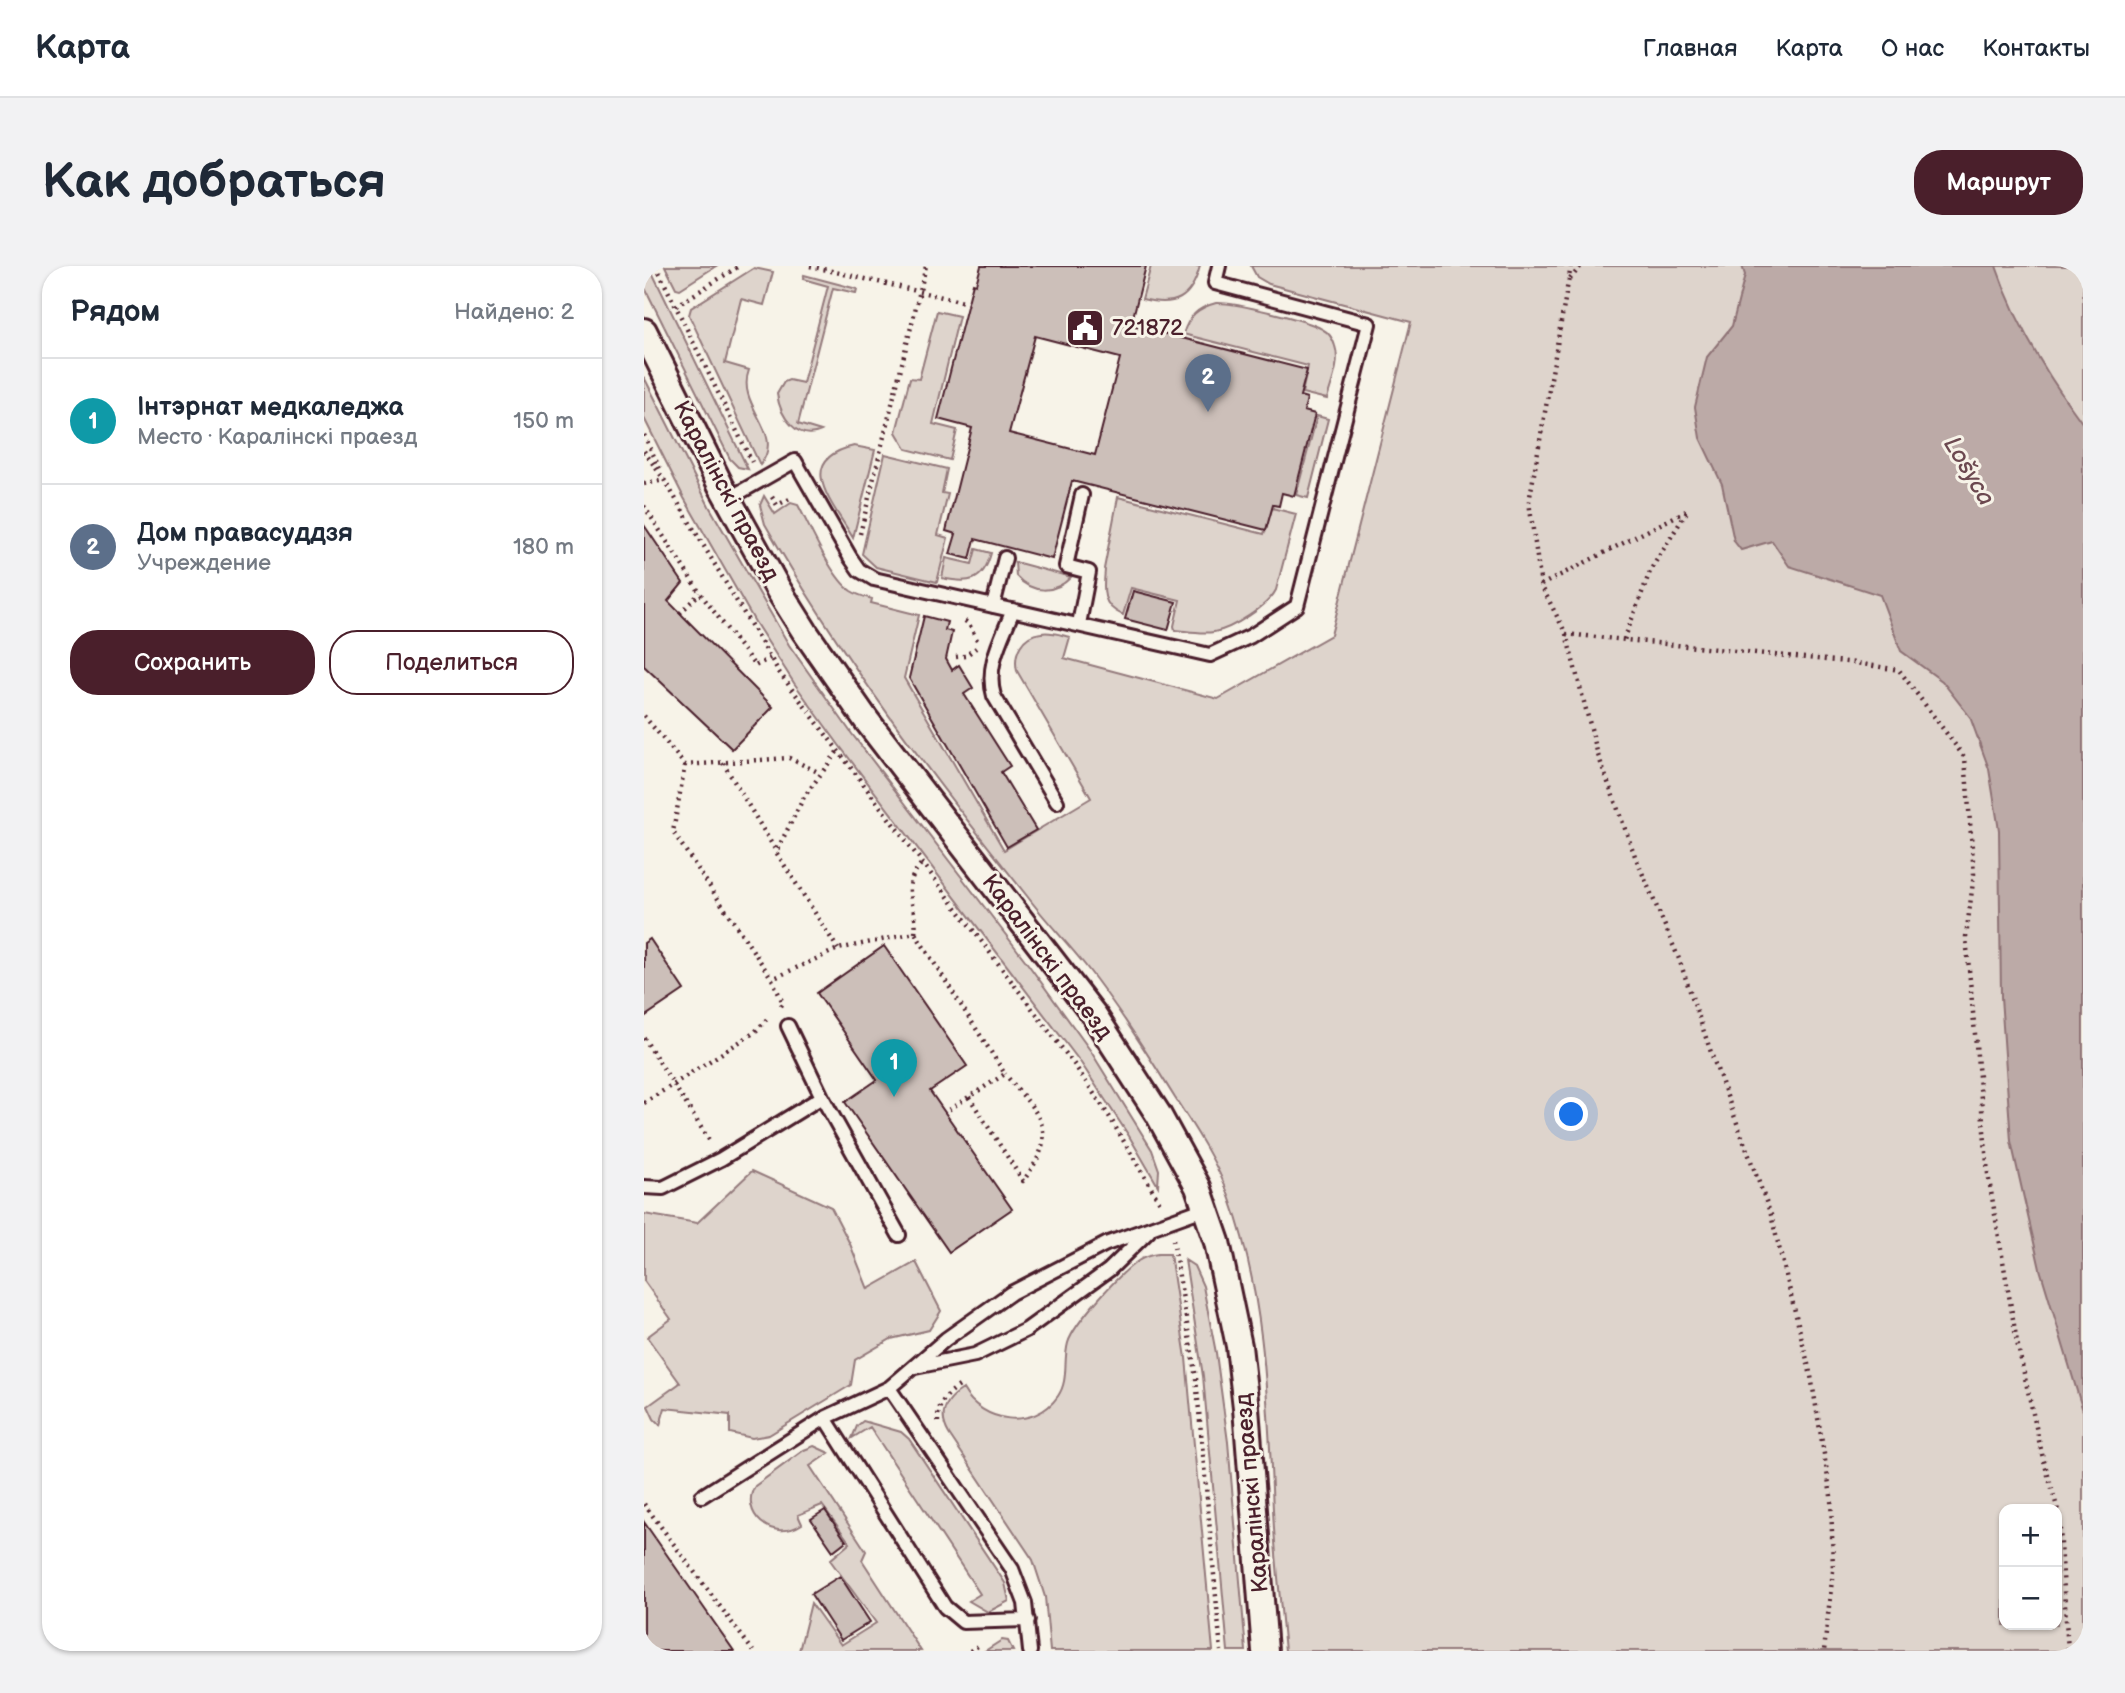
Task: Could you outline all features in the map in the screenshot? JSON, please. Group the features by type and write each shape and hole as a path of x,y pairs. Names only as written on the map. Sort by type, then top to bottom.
{"street":[{"name":"Каралінскі праезд","path":"644,331 728,499 778,589 853,702 1101,1025 1171,1136 1206,1208 1222,1259 1239,1346 1265,1651"}],"lane":[{"path":"728,499 795,461 853,562 863,573 874,579 1210,655 1251,636 1297,606 1368,324 1215,283 1219,266"},
{"path":"1079,624 1090,572 1066,566 1082,495"},
{"path":"993,606 1005,558"},
{"path":"1013,610 990,671 991,684 994,696 1056,802"},
{"path":"788,1026 822,1097 899,1235"},
{"path":"644,1187 663,1188 721,1159 822,1097"},
{"path":"702,1496 825,1418 889,1388 946,1339 1011,1293 1106,1244 1206,1208"},
{"path":"913,1367 975,1355 1026,1330 1110,1270 1155,1226"},
{"path":"889,1388 1012,1569 1028,1620 1030,1651"},
{"path":"825,1418 945,1607 963,1622 1028,1620"}],"path":[{"path":"656,266 777,505 788,498 798,502"},
{"path":"676,306 739,266"},
{"path":"810,266 968,303"},
{"path":"853,562 926,266"},
{"path":"1571,266 1530,502 1541,586 1566,634 1598,755 1635,856 1679,959 1771,1215 1811,1376 1831,1496 1833,1571 1824,1651"},
{"path":"1569,280 1581,266"},
{"path":"644,435 665,481"},
{"path":"644,451 665,481 770,658 837,752 1083,1077 1139,1166 1168,1222 1178,1258 1195,1367 1221,1651"},
{"path":"644,484 665,481"},
{"path":"644,506 700,593 755,666 770,658"},
{"path":"1541,586 1688,510 1651,569 1624,640"},
{"path":"680,613 700,593"},
{"path":"956,657 965,656 977,645 969,624 959,618"},
{"path":"1566,634 1856,663 1899,670 1965,758 1974,874 1966,937 1988,1174 2017,1342 2042,1454 2059,1514 2068,1651"},
{"path":"644,716 685,765"},
{"path":"776,852 804,797 837,752"},
{"path":"685,765 789,758 820,773"},
{"path":"723,763 838,949"},
{"path":"644,1103 755,1032 783,1003 772,979 673,832 685,765"},
{"path":"922,863 911,877 909,887 915,933 1005,1074 1037,1114 1045,1136 1037,1163 1023,1181 969,1097"},
{"path":"772,979 838,949 915,933"},
{"path":"644,1038 721,1159"},
{"path":"945,1112 1005,1074"},
{"path":"645,1507 753,1651"}],"shaded area":[{"path":"644,266 649,266 748,469 738,467 730,459 644,286"},
{"path":"665,266 716,266 680,289 676,288"},
{"path":"1151,266 1200,266 1192,287 1186,293 1180,298 1164,302 1142,299"},
{"path":"1251,266 2083,266 2083,1651 1285,1651 1259,1321 1243,1239 1219,1173 1191,1122 1109,997 1034,905 888,715 794,573 765,524 760,505 764,496 775,514 791,503 798,505 843,584 853,592 872,599 871,603 919,615 904,678 1004,850 1091,798 1017,671 1016,658 1020,646 1029,637 1045,633 1070,637 1064,658 1218,699 1331,635 1411,322 1269,284 1257,277"},
{"path":"754,268 773,272 764,305 741,299 725,363 749,370 749,396 768,441 767,453 760,465 689,315 691,308"},
{"path":"804,275 857,289 856,293 833,288 798,424 821,431 812,433 804,433 791,425 782,411 777,394 784,382 789,380 803,383 828,286 803,279"},
{"path":"1216,303 1238,305 1287,317 1314,325 1326,332 1337,353 1335,373 1327,399 1302,393 1308,366 1183,334 1195,314"},
{"path":"937,311 959,316 933,424 957,430 950,460 906,449 896,432 910,378 919,379"},
{"path":"644,377 709,506 789,645 852,734 1025,960 1090,1050 1152,1150 1159,1170 1158,1186 1081,1063 839,745 794,683 755,622 684,498 644,418"},
{"path":"1317,416 1328,419 1308,498 1296,495"},
{"path":"854,446 875,450 853,538 829,498 821,473 825,462 835,453"},
{"path":"885,454 947,469 942,493 948,494 938,535 948,538 937,582 876,567 862,554"},
{"path":"1118,497 1264,534 1272,508 1296,514 1276,590 1249,616 1214,632 1175,630 1180,600 1131,588 1123,615 1116,611 1105,597 1104,569"},
{"path":"976,549 991,553 979,576 967,581 942,578 946,558 972,564"},
{"path":"1015,562 1071,577 1058,587 1036,589 1016,576"},
{"path":"752,1171 831,1207 850,1244 868,1289 916,1262 941,1311 929,1330 891,1339 855,1360 851,1385 769,1435 752,1438 730,1433 730,1415 665,1408 660,1425 648,1406 680,1383 647,1337 671,1319 644,1281 644,1214 697,1223"},
{"path":"1170,1254 1186,1358 1213,1651 1050,1651 1045,1597 1033,1560 949,1434 944,1420 945,1408 963,1389 982,1409 1009,1418 1022,1418 1048,1407 1061,1390 1068,1343 1079,1323 1098,1299 1130,1267 1143,1258"},
{"path":"1185,1260 1194,1266 1203,1286 1216,1353 1228,1442 1246,1651 1228,1651 1203,1376"},
{"path":"863,1421 901,1432 909,1439 1005,1583 1009,1601 988,1612 969,1601 980,1594 870,1427 852,1438 857,1426"},
{"path":"814,1446 829,1453 810,1466 866,1551 862,1560 921,1651 799,1651 811,1603 841,1645 876,1623 830,1560 850,1543 822,1505 798,1515 802,1524 780,1530 761,1522 751,1506 755,1486 804,1450"},
{"path":"1002,1640 1008,1641 1013,1651 985,1651"}],"water":[{"name":"Lošyca","path":"1742,266 1996,266 2033,348 2083,424 2083,1411 2040,1269 2011,1141 2001,997 1999,830 1989,769 1970,717 1942,681 1901,651 1880,595 1789,566 1772,541 1741,550 1734,541 1722,484 1700,438 1695,407 1707,357 1732,326 1745,275"}],"building":[{"path":"981,266 1146,266 1131,325 1307,370 1300,396 1307,398 1304,411 1315,414 1294,496 1282,493 1279,506 1273,505 1266,530 1072,481 1052,559 975,539 970,559 950,554 956,534 946,531 972,428 938,419 973,283 976,284","holes":["1035,336 1120,358 1095,455 1009,433"]},
{"path":"644,525 683,583 668,601 773,707 732,749 644,666"},
{"path":"1133,591 1176,602 1168,630 1125,619"},
{"path":"924,616 947,622 945,630 952,632 946,659 952,670 959,665 973,688 964,694 1010,766 1001,772 1036,830 1007,847 909,678"},
{"path":"650,939 684,990 644,1017 644,943"},
{"path":"884,946 967,1066 930,1091 1012,1209 949,1252 845,1102 877,1080 817,993"},
{"path":"825,1510 846,1541 833,1551 811,1519"},
{"path":"644,1522 734,1651 644,1651"},
{"path":"840,1576 870,1622 841,1640 811,1594"}],"place":[{"name":"721872","path":"1085,328"},
{"name":"Дом правасуддзя","path":"1208,412"},
{"name":"Інтэрнат медкаледжа","path":"894,1097"}]}
